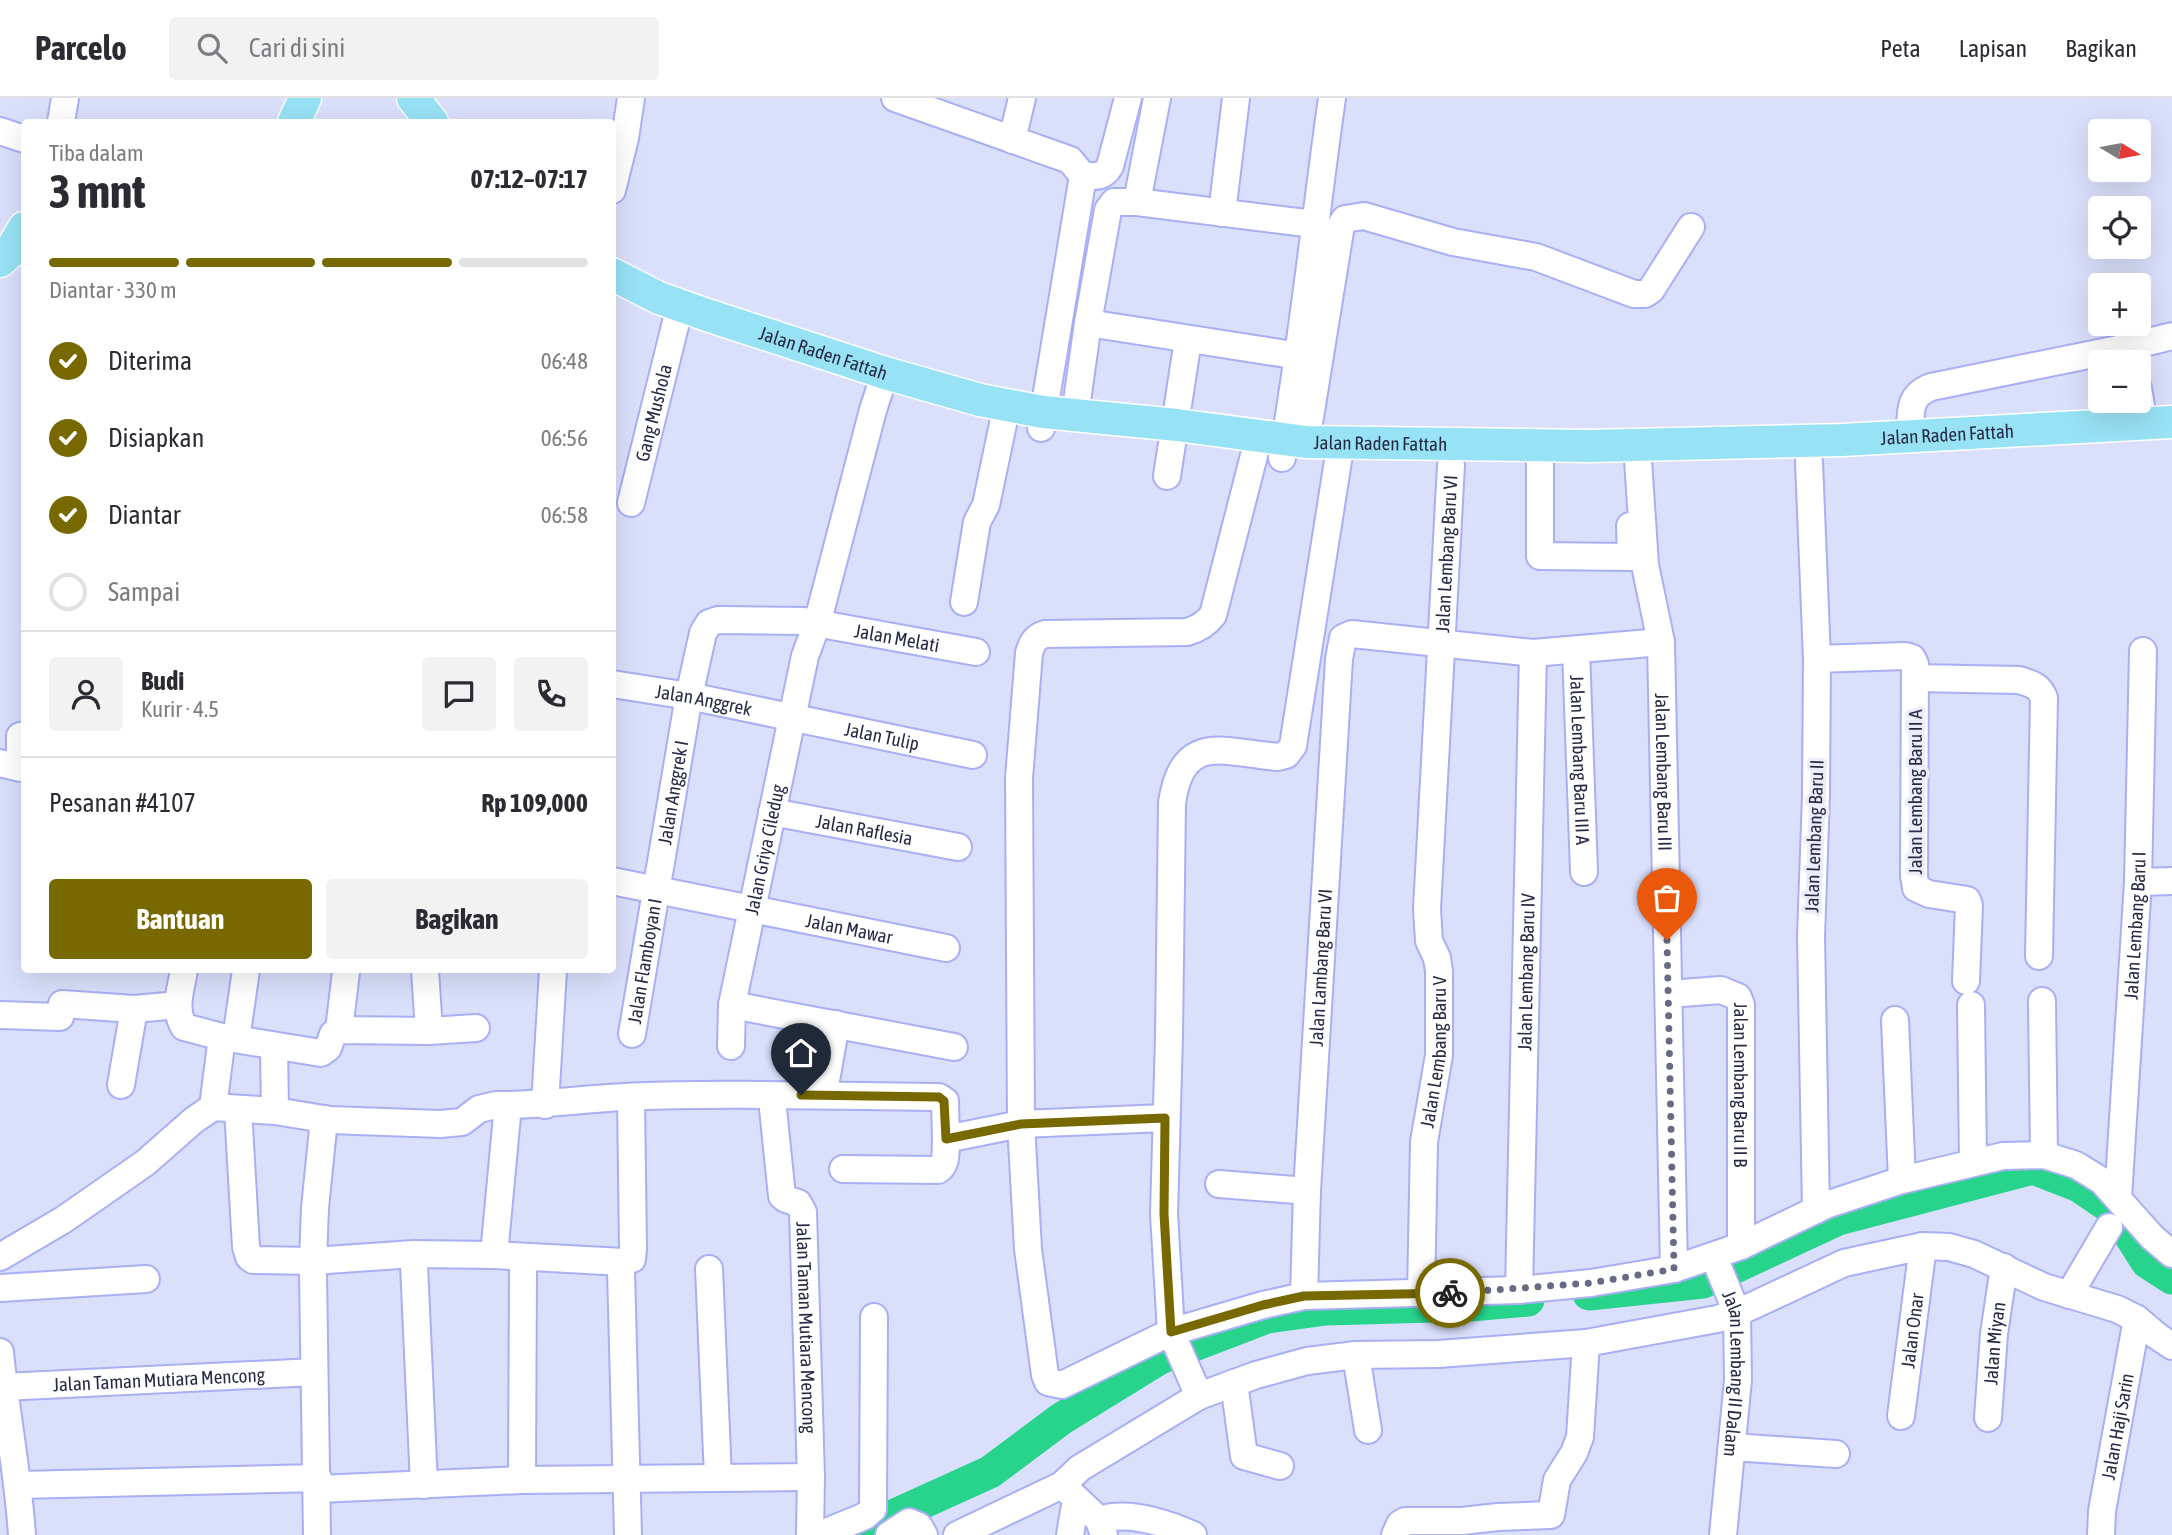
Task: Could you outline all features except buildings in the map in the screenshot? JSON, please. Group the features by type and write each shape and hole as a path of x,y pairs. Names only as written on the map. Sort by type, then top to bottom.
{"main road":[{"path":"295,119 305,98"},
{"path":"391,98 407,119"},
{"path":"413,98 430,119"},
{"path":"0,261 10,252 21,233"},
{"name":"Jalan Raden Fattah","path":"616,276 659,298 1003,424 1075,415 1175,433"},
{"name":"Jalan Raden Fattah","path":"616,297 676,322 879,379 980,400 1042,420 1451,465 1540,456"},
{"name":"Jalan Raden Fattah","path":"1633,456 2158,423"},
{"name":"Jalan Raden Fattah","path":"1340,452 1633,456 1809,462 1968,449 2172,440"}],"street":[{"path":"62,119 65,98"},
{"path":"616,174 631,98"},
{"path":"895,98 1070,160 1083,176 1099,177 1110,166 1128,98"},
{"path":"1012,140 1022,98"},
{"path":"1137,202 1157,98"},
{"path":"1222,213 1236,98"},
{"path":"1278,445 1299,356 1332,98"},
{"path":"0,131 21,138"},
{"path":"1042,420 1083,176"},
{"path":"1075,415 1108,210 1114,202 1137,202 1314,224"},
{"path":"1691,227 1651,290 1645,294 1634,294 1536,257 1453,242 1364,216 1345,219 1341,225 1278,445 1213,615 1202,627 1187,632 1045,634 1033,641 1028,653 1019,778 1021,1124 1028,1249 1045,1376 1048,1382 1062,1385 1175,1343 1263,1305 1304,1296 1519,1290 1591,1283 1717,1263 1741,1246 1816,1210 1902,1180 2003,1156 2044,1155 2076,1165 2102,1181 2152,1237 2172,1254"},
{"name":"Gang Mushola","path":"631,503 676,322"},
{"path":"1088,323 1299,356"},
{"path":"2141,350 2172,336"},
{"path":"1167,476 1188,340"},
{"path":"1910,437 1912,405 1917,392 1931,387 2088,362"},
{"name":"Jalan Griya Ciledug","path":"731,1046 732,1004 810,622 879,379"},
{"path":"964,602 977,522 986,505 1003,424"},
{"path":"1199,1396 1175,1343 1164,1214 1174,785 1181,768 1194,754 1208,750 1278,757 1286,755 1293,746 1340,452"},
{"path":"1540,456 1540,556 1631,557 1633,456"},
{"name":"Jalan Lembang Baru III","path":"1633,456 1645,565 1661,642 1674,1269"},
{"name":"Jalan Lembang Baru II","path":"1809,462 1817,659 1811,936 1816,1210"},
{"name":"Jalan Lembang Baru VI","path":"1443,644 1451,465"},
{"path":"689,696 703,633 709,623 810,622"},
{"name":"Jalan Melati","path":"810,622 976,652"},
{"name":"Jalan Lambang Baru VI","path":"1304,1296 1307,1191 1339,659 1343,638 1352,635 1443,644"},
{"path":"1443,644 1533,653 1661,642"},
{"name":"Jalan Lembang Baru V","path":"1421,1294 1423,1142 1439,1055 1439,971 1437,958 1429,941 1427,909 1443,644"},
{"name":"Jalan Lembang Baru III A","path":"1576,650 1584,872"},
{"name":"Jalan Lembang Baru I","path":"2118,1198 2138,881 2143,651"},
{"name":"Jalan Lembang Baru IV","path":"1519,1290 1533,653"},
{"path":"1817,659 1905,656 1912,658 1915,664 1915,678 2019,680 2035,685 2041,691 2044,698 2039,956"},
{"name":"Jalan Lembang Baru II A","path":"1915,678 1916,888 1929,894 1967,900 1969,905 1968,993 1973,1162"},
{"name":"Jalan Anggrek","path":"616,685 689,696 792,719"},
{"name":"Jalan Anggrek I","path":"657,890 689,696"},
{"name":"Jalan Tulip","path":"792,719 973,755"},
{"path":"0,763 20,768 21,736"},
{"name":"Jalan Raflesia","path":"772,813 958,847"},
{"path":"2138,881 2172,881"},
{"name":"Jalan Mawar","path":"616,882 946,948"},
{"name":"Jalan Flamboyan I","path":"632,1034 657,890"},
{"path":"183,973 178,1013 184,1027 229,1038 321,1052 328,1048 333,1034 339,1030 429,1031 476,1028"},
{"path":"245,973 229,1038 226,1108 246,1247 249,1257 260,1262 313,1267 414,1254 494,1255 593,1262 623,1262 632,1259 631,1097"},
{"path":"339,1030 346,973"},
{"path":"425,973 429,1031"},
{"path":"545,1105 553,973"},
{"name":"Jalan Lembang Baru II B","path":"1669,994 1721,990 1738,997 1741,1005 1741,1246"},
{"path":"2042,1002 2044,1155"},
{"path":"0,1014 60,1017 62,1004 134,1009 178,1005"},
{"path":"732,1004 954,1047"},
{"path":"121,1085 134,1009"},
{"path":"1895,1020 1902,1180"},
{"path":"825,1086 836,1024"},
{"path":"274,1046 275,1111"},
{"path":"0,1257 63,1220 145,1163 194,1120 226,1108 275,1111 324,1119 440,1124 462,1122 479,1109 496,1105 545,1105 631,1097 939,1097 944,1101 945,1163 937,1170 843,1170"},
{"path":"494,1255 508,1105"},
{"name":"Jalan Taman Mutiara Mencong","path":"774,1109 782,1196 798,1203 803,1212 811,1477 810,1535"},
{"path":"946,1139 1021,1124 1165,1118"},
{"path":"317,1535 313,1267 314,1208 324,1119"},
{"path":"1219,1184 1307,1191"},
{"path":"2069,1295 2109,1227"},
{"path":"1070,1535 1069,1492 1080,1468 1199,1396 1234,1383 1307,1361 1356,1355 1438,1354 1586,1343 1717,1319 1735,1306 1844,1264 1923,1246 1961,1250 2044,1287 2117,1310 2137,1319 2172,1346"},
{"name":"Jalan Onar","path":"1901,1416 1923,1246"},
{"name":"Jalan Lembang II Dalam","path":"1717,1263 1735,1306 1738,1380 1723,1535"},
{"path":"414,1265 424,1485"},
{"name":"Jalan Miyan","path":"1988,1418 1994,1334 2004,1267"},
{"path":"709,1269 718,1476"},
{"path":"522,1480 523,1270"},
{"path":"621,1271 628,1535"},
{"path":"0,1288 146,1279"},
{"path":"819,1535 866,1516 873,1509 874,1317"},
{"name":"Jalan Haji Sarin","path":"2101,1535 2102,1511 2137,1319"},
{"path":"1395,1535 1400,1524 1405,1521 1462,1521 1551,1515 1558,1480 1580,1437 1586,1343"},
{"path":"0,1352 19,1485 22,1535"},
{"path":"1356,1355 1368,1430"},
{"name":"Jalan Taman Mutiara Mencong","path":"3,1387 314,1372"},
{"path":"1234,1383 1244,1456 1280,1466"},
{"path":"1732,1447 1836,1454"},
{"path":"19,1485 424,1485 522,1480 811,1477"},
{"path":"957,1535 992,1527 1069,1492"},
{"path":"1069,1492 1101,1527 1114,1517 1136,1518 1193,1535"},
{"path":"889,1535 909,1522 919,1526 924,1535"}],"waterway":[{"path":"1589,1294 1703,1282 1838,1219 2033,1168 2079,1186 2114,1210 2147,1262 2172,1278"},
{"path":"851,1535 990,1472 1061,1419 1160,1358 1267,1317 1326,1309 1470,1305 1528,1300"}],"way so far":[{"path":"1450,1293 1591,1283 1674,1269 1667,940"}],"route":[{"path":"801,1095 943,1098 946,1139 1021,1124 1165,1118 1164,1214 1171,1332 1304,1296 1450,1293"}]}
